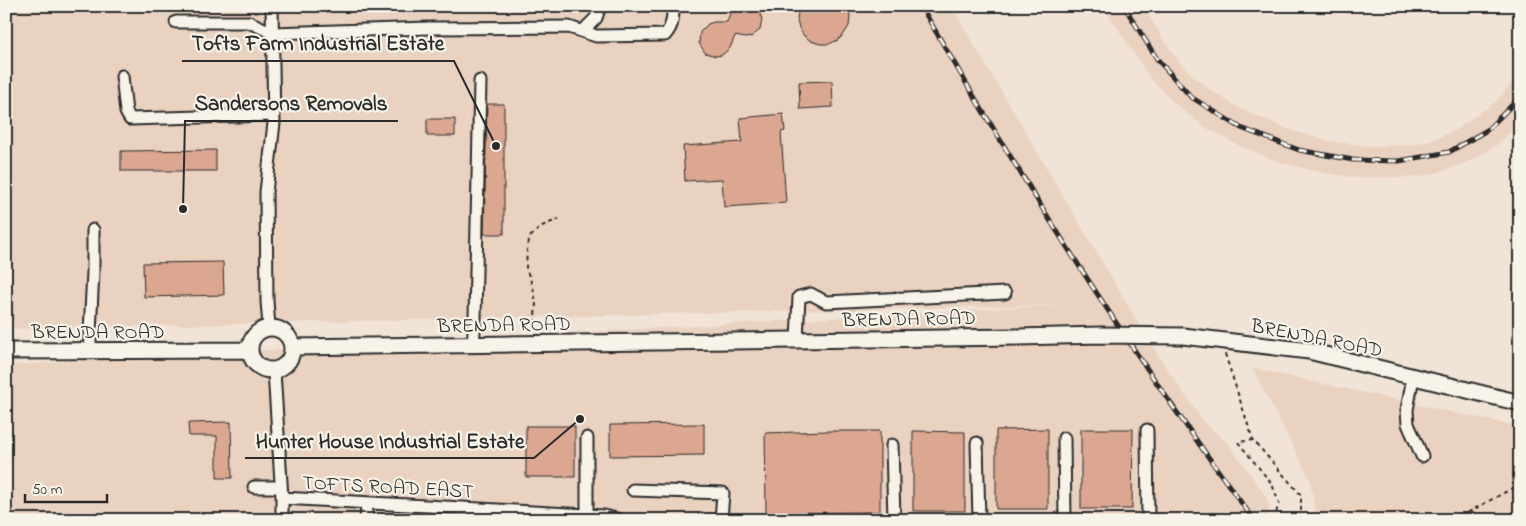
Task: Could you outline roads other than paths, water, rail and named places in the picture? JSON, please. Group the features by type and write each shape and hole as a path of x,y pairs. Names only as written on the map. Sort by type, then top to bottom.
{"main road":[{"path":"269,328 280,330 288,336 292,347 291,357 283,368 274,371 257,367 252,360 249,350 251,341 259,331 269,328"},
{"name":"BRENDA ROAD","path":"292,347 1101,335 1183,336 1308,351 1520,403"},
{"name":"BRENDA ROAD","path":"6,351 249,350"}],"street":[{"path":"269,328 266,192 274,115 272,6"},
{"path":"583,31 596,18 600,6"},
{"path":"176,22 249,22 273,33 429,28 569,27 596,36 665,35 673,20 673,6"},
{"path":"122,76 126,112 130,119 274,115"},
{"path":"473,345 480,81"},
{"path":"90,351 93,230"},
{"path":"797,340 799,297 811,294 826,302 1005,293"},
{"name":"TOFTS ROAD EAST","path":"274,371 281,493 367,503 604,516 620,520"},
{"path":"1413,377 1407,410 1408,424 1422,456"},
{"path":"1147,430 1148,520"},
{"path":"587,438 587,515"},
{"path":"1064,438 1065,520"},
{"path":"977,443 979,520"},
{"path":"892,445 894,520"},
{"path":"254,487 281,493 282,520"},
{"path":"633,490 724,493 721,520"},
{"path":"366,520 367,503"}],"railway":[{"path":"921,6 999,138 1080,268 1165,395 1254,520"},
{"path":"1124,6 1157,59 1191,97 1241,128 1299,150 1353,160 1399,161 1449,152 1487,130 1520,97"}],"place":[{"name":"Tofts Farm Industrial Estate","path":"496,146"},
{"name":"Sandersons Removals","path":"183,209"},
{"name":"Hunter House Industrial Estate","path":"580,419"}]}
